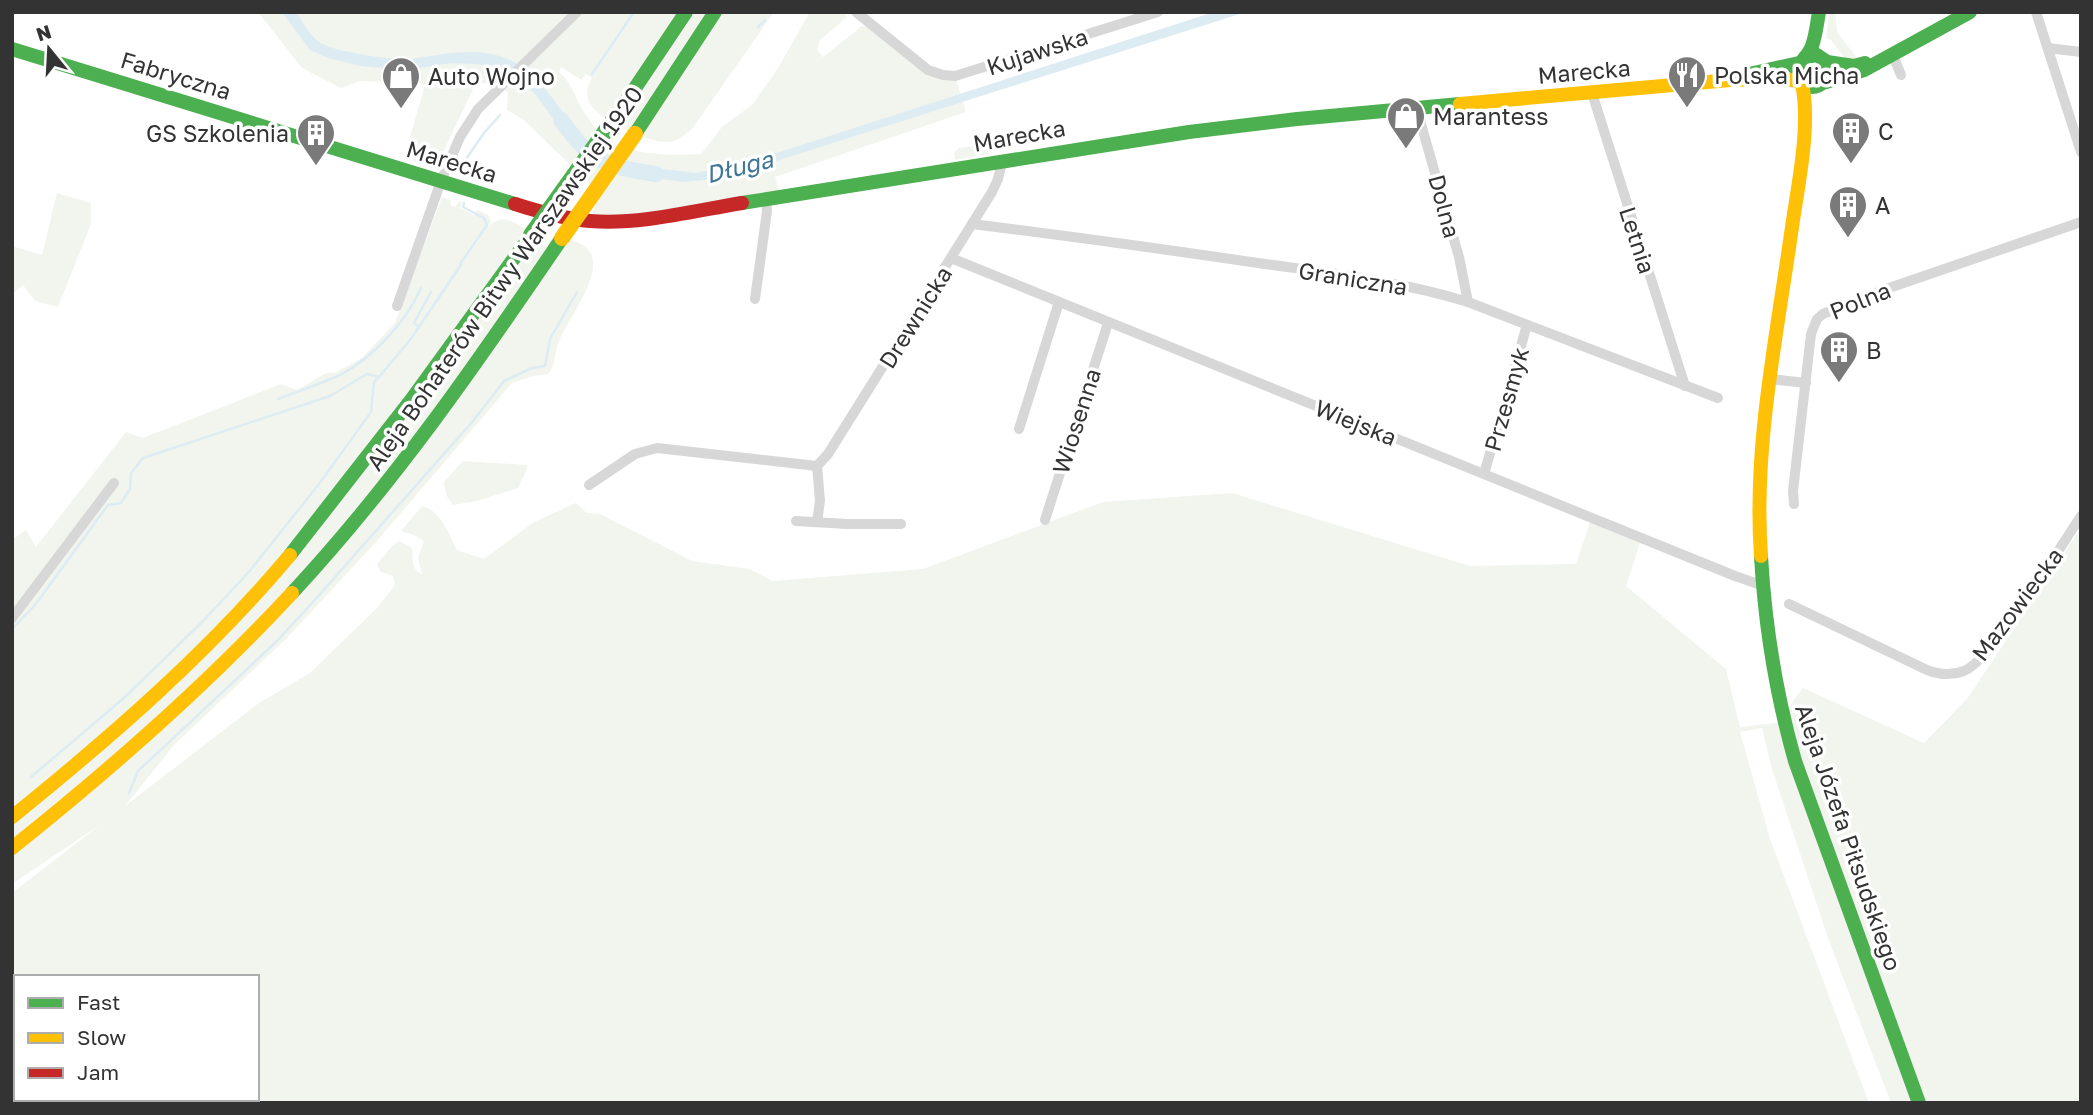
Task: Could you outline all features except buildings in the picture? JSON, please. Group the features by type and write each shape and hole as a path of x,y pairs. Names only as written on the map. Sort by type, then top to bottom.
{"main road":[{"name":"Aleja Bohaterów Bitwy Warszawskiej 1920","path":"12,817 155,694 277,568 343,491 403,413 617,115 686,12"},
{"name":"Aleja Bohaterów Bitwy Warszawskiej 1920","path":"12,848 96,781 194,694 292,594 408,457 475,366 716,12"},
{"path":"1821,12 1810,50 1797,72 1801,82 1810,88 1864,70 1970,12"},
{"path":"1821,12 1826,61 1830,70 1824,84"},
{"name":"Fabryczna","path":"12,49 327,146"},
{"path":"1802,60 1813,55 1826,61 1854,66 1888,55"},
{"name":"Marecka","path":"1730,80 1802,60"},
{"name":"Marecka","path":"327,146 547,214 591,222 638,220 1098,145 1214,129 1730,80 1783,79 1801,82"},
{"name":"Aleja Józefa Piłsudskiego","path":"1801,82 1805,98 1801,162"},
{"name":"Aleja Józefa Piłsudskiego","path":"1824,84 1815,99 1801,162 1770,379 1759,496 1761,585 1769,653 1795,761 1919,1103"}],"street":[{"path":"397,306 441,181 460,136 478,109 577,12"},
{"name":"Kujawska","path":"856,12 928,70 955,76 1158,12"},
{"path":"2036,12 2081,152"},
{"path":"2048,48 2081,52"},
{"path":"1888,55 1901,75"},
{"name":"Letnia","path":"1592,93 1685,386"},
{"name":"Dolna","path":"1420,110 1459,257 1468,302"},
{"name":"Drewnicka","path":"817,466 828,454 996,186 1002,162"},
{"path":"755,299 767,211 766,199"},
{"name":"Polna","path":"1794,504 1793,491 1811,334 1817,319 1823,314 1889,288 2081,222"},
{"name":"Graniczna","path":"972,224 1364,278 1435,292 1468,302 1718,398"},
{"name":"Wiejska","path":"951,258 1761,585"},
{"path":"1018,429 1059,302"},
{"name":"Wiosenna","path":"1045,520 1108,323"},
{"name":"Przesmyk","path":"1484,474 1527,325"},
{"path":"1770,379 1806,383"},
{"path":"589,485 635,454 657,448 817,466 820,501 817,522"},
{"path":"12,618 114,483"},
{"name":"Mazowiecka","path":"1790,604 1927,670 1941,675 1966,670 1990,649 2081,516"},
{"path":"796,521 901,524"}],"shaded area":[{"path":"258,12 774,12 692,129 671,142 660,142 638,135 603,117 588,100 587,91 592,78 586,74 581,80 561,67 559,72 567,80 585,114 598,131 611,142 643,152 667,155 701,154 722,127 753,104 778,68 810,12 842,12 847,17 820,40 817,50 823,57 862,26 872,27 887,44 900,47 928,70 955,76 966,112 775,177 781,197 591,222 598,192 524,120 507,110 508,93 498,82 467,84 473,89 438,163 431,167 404,158 425,85 360,81 341,88 302,68"},
{"path":"1829,12 1835,12 1837,32 1857,58 1846,60 1831,40 1826,39"},
{"path":"992,144 992,149 987,154 955,160 954,153 959,148"},
{"path":"57,193 91,203 91,224 58,307 35,301 23,285 12,294 12,246 42,255"},
{"path":"442,197 451,200 450,205 456,207 459,201 462,202 460,208 474,215 477,210 488,215 491,221 489,226 496,221 511,221 546,247 553,236 580,243 591,254 592,275 588,287 562,335 548,374 512,383 377,541 286,639 174,745 125,806 259,703 310,673 377,608 395,585 393,576 381,572 377,564 393,545 399,541 412,548 414,567 422,574 418,558 424,541 401,531 422,506 439,518 457,550 484,559 534,522 576,503 587,513 600,514 692,561 749,569 773,581 923,569 1103,502 1232,493 1470,566 1576,564 1590,522 1640,543 1626,586 1726,669 1740,727 1784,722 1792,702 1803,688 1924,743 1967,699 2081,528 2081,1103 1891,1103 1828,938 1772,769 1762,728 1740,732 1770,839 1869,1103 12,1103 12,893 100,825 12,884 12,540 26,530 36,547 126,432 143,438 281,384 297,390 326,373 335,373 362,358 395,323"},
{"path":"463,461 527,465 527,469 518,488 477,501 453,505 446,495 444,482"}],"water":[{"path":"282,12 296,12 319,42 349,52 409,59 472,52 497,55 510,60 539,82 577,129 569,141 536,95 510,74 478,64 451,63 406,70 360,66 328,58 310,50"},
{"path":"1214,12 1246,12 723,178 683,182 633,175 639,166 696,173 749,162"}],"waterway":[{"path":"592,74 634,12"},
{"path":"758,27 765,20"},
{"path":"473,179 474,173 466,159 500,115"},
{"name":"Długa","path":"561,120 582,145 601,160 612,165 656,174"},
{"path":"731,159 734,170"},
{"path":"460,264 487,225 484,218 463,207 464,203"},
{"path":"12,629 35,605 108,505 121,503 130,489 131,473 143,458 330,396 367,374 379,377 410,340 461,265"},
{"path":"278,399 340,375 364,359 387,338 407,314 421,288"},
{"path":"419,327 414,323 431,292"},
{"path":"129,793 138,771 276,642 473,421 504,381 532,368 545,366 550,339 577,292"},
{"path":"31,777 124,698 248,573 319,484 371,412 374,382 379,377"}],"traffic: fast":[{"path":"617,115 686,12"},
{"path":"635,134 715,12"},
{"path":"1805,57 1817,55 1827,62 1829,75 1818,86 1804,85 1799,79 1797,69 1812,46 1819,12"},
{"path":"1826,82 1864,70 1970,12"},
{"path":"12,49 515,204"},
{"path":"1827,62 1854,66 1865,63"},
{"path":"1749,74 1799,63"},
{"path":"742,203 1189,132 1460,104"},
{"path":"531,235 617,115"},
{"path":"290,555 411,400 531,235"},
{"path":"292,593 366,508 434,421 562,238"},
{"path":"1761,556 1772,660 1795,761 1919,1103"}],"traffic: slow":[{"path":"1460,104 1730,80 1799,81"},
{"path":"1761,556 1759,515 1763,432 1803,155 1805,118 1802,84"},
{"path":"562,238 635,134"},
{"path":"12,817 157,693 226,626 290,555"},
{"path":"12,848 157,726 226,661 292,593"}],"traffic: jam":[{"path":"515,204 571,219 609,222 666,216 742,203"}],"place":[{"name":"Polska Micha","path":"1687,109"},
{"name":"Auto Wojno","path":"401,110"},
{"name":"Marantess","path":"1406,150"},
{"name":"C","path":"1851,165"},
{"name":"GS Szkolenia","path":"316,167"},
{"name":"A","path":"1848,239"},
{"name":"B","path":"1839,384"}]}
